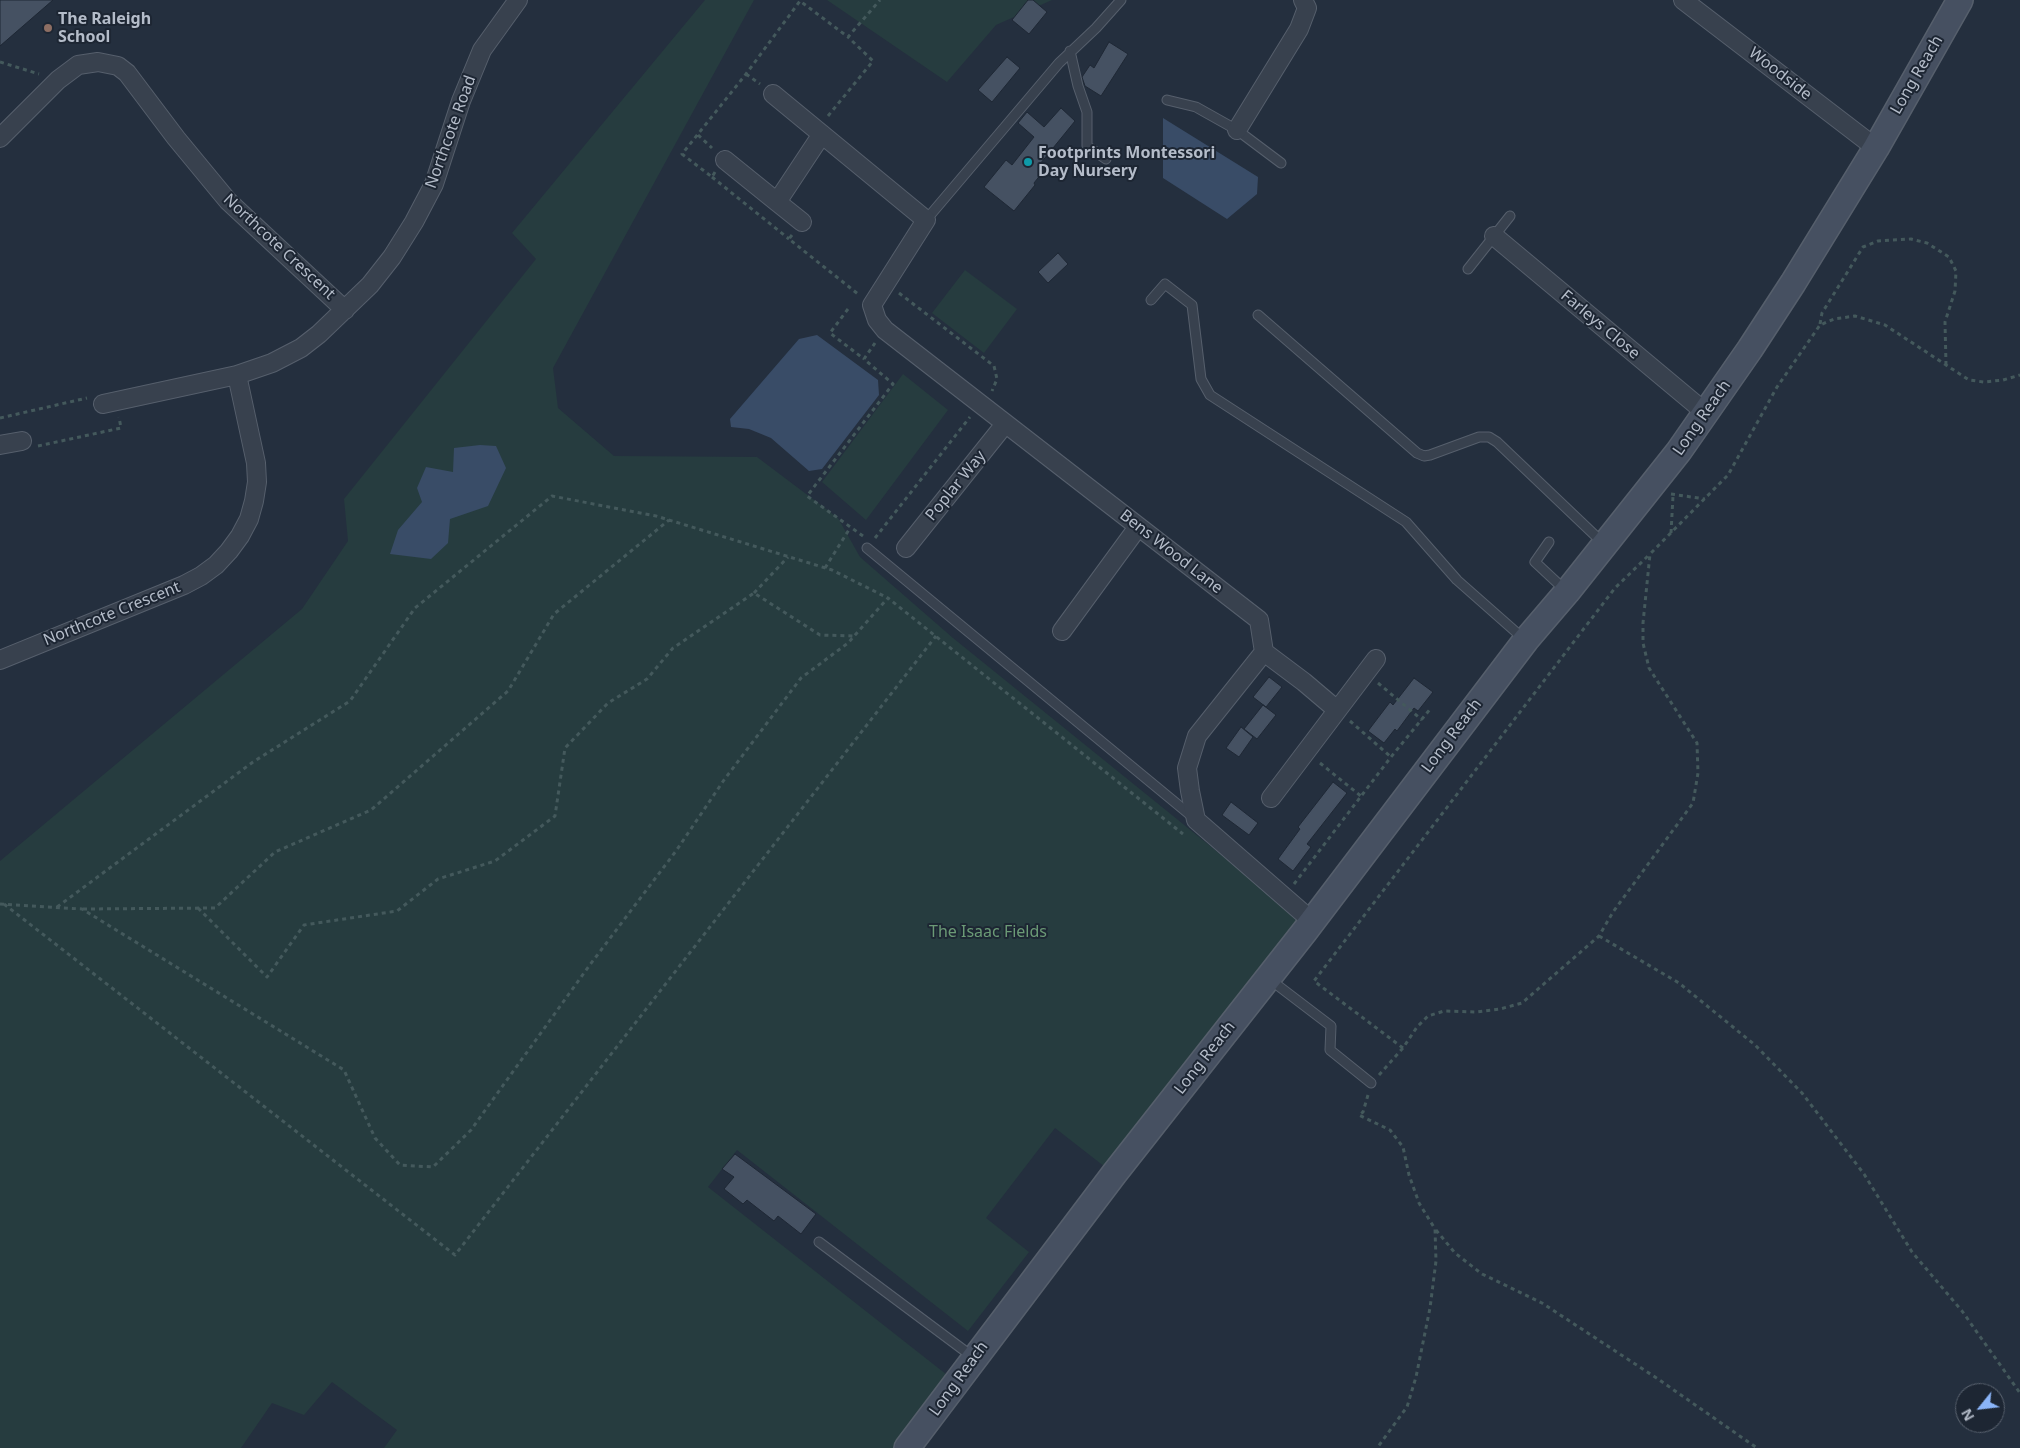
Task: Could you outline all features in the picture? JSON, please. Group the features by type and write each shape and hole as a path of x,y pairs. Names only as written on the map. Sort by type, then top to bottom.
{"street":[{"name":"Northcote Road","path":"346,310 370,285 392,257 414,222 434,184 461,101 482,50 518,0"},
{"path":"1237,130 1299,29 1307,8 1303,0"},
{"name":"Woodside","path":"1683,0 1876,148"},
{"name":"Long Reach","path":"907,1448 973,1358 1312,921 1526,640 1605,544 1664,488 1706,413 1793,283 1876,148 1960,0"},
{"name":"Northcote Crescent","path":"0,138 58,80 78,66 88,62 109,63 118,66 127,73 176,138 228,201 346,310 301,348 272,363 237,375 256,463 257,482 249,519 240,536 216,565 184,585 0,660"},
{"path":"773,94 926,220 872,305"},
{"path":"777,202 820,131"},
{"path":"725,160 802,222"},
{"name":"Farleys Close","path":"1494,236 1706,413"},
{"name":"Bens Wood Lane","path":"872,305 877,320 885,330 1259,620 1264,652"},
{"path":"110,402 237,375"},
{"name":"Poplar Way","path":"906,548 1005,424"},
{"path":"0,445 22,441"},
{"path":"1062,631 1138,527"},
{"path":"1312,921 1196,820 1190,792 1188,768 1197,736 1264,652 1337,710"},
{"path":"1271,798 1371,666"}],"lane":[{"path":"926,220 1070,51 1096,28 1120,0"},
{"path":"1070,51 1078,86 1087,112 1087,146 1106,159"},
{"path":"1167,100 1196,107 1237,130 1281,163"},
{"path":"1468,269 1510,216"},
{"path":"1151,300 1165,284 1192,305 1201,379 1210,395 1406,522 1457,580 1526,640"},
{"path":"1258,315 1416,453 1424,456 1430,455 1479,437 1489,437 1497,442 1605,544"},
{"path":"1549,542 1535,562 1567,592"},
{"path":"869,545 1196,820"},
{"path":"1268,978 1331,1026 1330,1050 1371,1083"},
{"path":"819,1242 973,1358"}],"path":[{"path":"848,37 880,0"},
{"path":"820,131 873,61 848,37 800,1 746,74 682,154 872,305"},
{"path":"0,62 58,80"},
{"path":"698,135 725,160 712,176"},
{"path":"789,239 802,222"},
{"path":"1403,1048 1314,981 1614,588 1671,534 1728,475 1777,387 1820,325 1822,313 1863,247 1878,240 1911,238 1927,242 1949,257 1956,271 1955,291 1945,322 1946,365"},
{"path":"848,309 830,333 893,384 807,496 850,528 869,545 980,404 994,389 997,379 994,366 886,283"},
{"path":"1820,325 1834,319 1855,316 1885,325 1969,380 1984,382 2003,380 2020,375"},
{"path":"864,360 885,330"},
{"path":"0,418 101,395 110,402 121,428 24,449 22,441"},
{"path":"1671,534 1664,488 1706,499"},
{"path":"56,907 253,762 350,701 415,608 552,496 656,516 826,568 888,598 1190,839"},
{"path":"2,904 82,909 215,908 275,852 371,810 508,691 554,614 669,520"},
{"path":"826,568 850,528"},
{"path":"1650,554 1643,623 1643,643 1649,668 1697,743 1698,773 1693,804 1613,912 1599,936 1522,1003 1493,1010 1477,1012 1444,1011 1428,1016 1417,1027 1403,1048 1371,1083 1363,1112 1359,1116 1390,1130 1403,1148 1409,1175 1419,1203 1435,1229 1456,1253 1482,1274 1542,1303 1658,1379 1757,1448"},
{"path":"198,908 267,977 304,925 398,911 438,879 495,861 555,816 565,748 608,703 648,679 673,648 754,592 788,557"},
{"path":"754,592 820,635 854,636"},
{"path":"82,909 344,1070 375,1138 400,1165 433,1167 471,1130 589,966 676,851 724,780 801,678 848,643 888,598"},
{"path":"2,904 455,1255 936,636"},
{"path":"1371,666 1422,720"},
{"path":"1285,897 1391,757 1431,708"},
{"path":"1337,710 1391,757"},
{"path":"1306,752 1362,796"},
{"path":"1599,936 1679,983 1755,1045 1802,1093 1864,1174 1912,1252 1962,1310 2020,1394"},
{"path":"1377,1448 1407,1407 1416,1377 1436,1262 1435,1229"}],"green space":[{"name":"The Isaac Fields","path":"705,0 754,0 553,368 558,408 614,456 757,457 838,518 860,557 953,638 1298,917 1312,921 1114,1174 1055,1128 986,1218 1029,1252 968,1331 737,1150 708,1187 956,1382 907,1448 384,1448 397,1430 332,1382 304,1415 272,1403 241,1448 0,1448 0,861 302,609 348,541 344,499 536,259 512,233"},
{"path":"827,0 1052,0 996,25 947,82"},
{"path":"965,270 1017,309 984,353 932,313"},
{"path":"903,374 948,410 866,520 822,482"}],"water":[{"path":"1163,118 1258,177 1257,194 1227,219 1163,178"},
{"path":"817,335 878,380 879,395 822,469 809,471 771,438 749,429 731,427 730,419 799,339"},
{"path":"480,445 496,446 506,468 488,506 450,519 448,543 431,559 390,554 398,530 422,502 417,488 426,467 453,472 454,448"}],"building":[{"path":"0,0 53,0 0,46"},
{"path":"1028,0 1033,0 1047,12 1029,34 1012,20"},
{"path":"1109,42 1128,54 1101,96 1085,86 1082,77 1090,65 1094,68"},
{"path":"1007,57 1020,68 992,102 978,90"},
{"name":"Footprints Montessori Day Nursery","path":"1061,108 1075,121 1040,164 1045,169 1014,211 984,187 1006,160 1012,165 1034,137 1018,123 1027,112 1044,127"},
{"path":"1058,253 1068,264 1048,283 1038,272"},
{"path":"1269,677 1282,687 1266,707 1253,697"},
{"path":"1414,678 1433,692 1418,711 1414,708 1397,731 1395,729 1384,743 1368,731 1390,702 1393,705"},
{"path":"1263,705 1276,715 1257,739 1244,729"},
{"path":"1241,727 1253,737 1239,757 1226,748"},
{"path":"1333,782 1347,793 1307,844 1311,847 1293,871 1278,859 1300,829 1298,827"},
{"path":"1231,802 1258,823 1249,835 1222,815"},
{"path":"735,1154 816,1214 801,1234 778,1216 774,1221 747,1200 743,1204 724,1189 734,1177 722,1169"}],"place":[{"name":"The Raleigh School","path":"48,28"},
{"name":"Footprints Montessori Day Nursery","path":"1028,162"}]}
